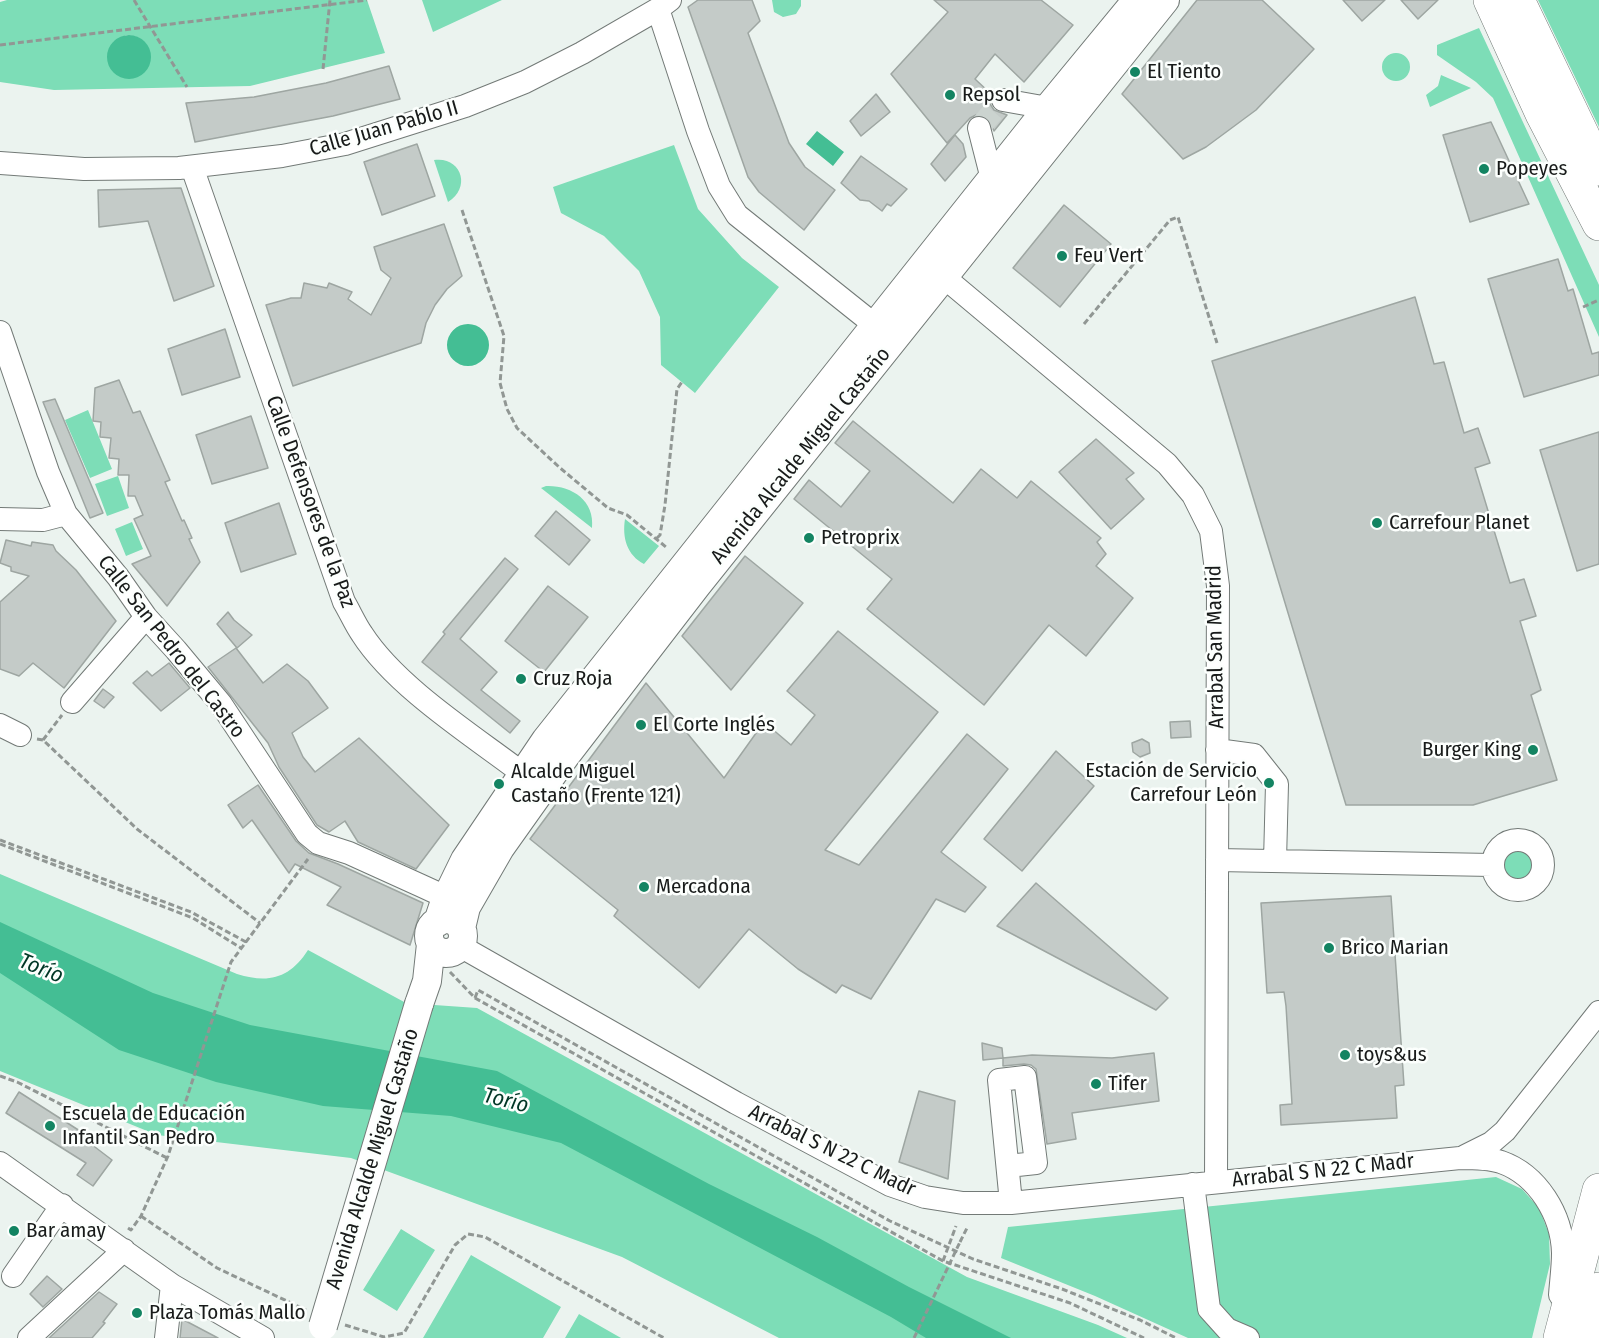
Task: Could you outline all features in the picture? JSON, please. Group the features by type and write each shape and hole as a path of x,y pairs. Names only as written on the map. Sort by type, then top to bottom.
{"highway":[{"path":"1490,0 1542,114 1599,224"},
{"path":"1518,0 1599,169"},
{"path":"1558,1338 1599,1190"},
{"path":"1587,1338 1599,1289"}],"main road":[{"name":"Avenida Alcalde Miguel Castaño","path":"324,1325 442,950 465,860 546,740 647,610 1137,0"},
{"name":"Avenida Alcalde Miguel Castaño","path":"442,950 500,848 566,755 697,585 945,278 1165,0"}],"street":[{"path":"664,5 710,164 719,186 737,215 876,326 877,351 870,370"},
{"name":"Calle Juan Pablo II","path":"0,163 84,169 192,167 282,156 345,144 465,106 525,82 664,5"},
{"path":"1003,100 1048,108"},
{"path":"979,128 992,179"},
{"name":"Calle Defensores de la Paz","path":"192,167 344,602 363,635 385,662 413,690 522,773"},
{"path":"902,294 918,284 945,278 941,269 941,256 945,238"},
{"name":"Arrabal San Madrid","path":"945,278 1167,464 1193,495 1211,531 1218,586 1216,1181"},
{"name":"Calle San Pedro del Castro","path":"0,332 48,472 66,514 118,577 146,617 221,704 307,834 318,843 349,853 430,890 442,950"},
{"path":"0,519 43,520 66,514"},
{"path":"72,702 146,617"},
{"path":"0,725 20,735"},
{"path":"1217,750 1254,755 1277,784 1275,861"},
{"path":"1217,860 1492,865"},
{"name":"Arrabal S N 22 C Madr","path":"442,950 890,1185 925,1197 963,1203 1011,1203 1460,1158 1490,1160 1515,1168 1539,1190 1552,1209 1560,1229 1563,1253 1558,1338"},
{"name":"Arrabal S N 22 C Madr","path":"1460,1158 1491,1143 1521,1113 1539,1086 1599,1012"},
{"name":"Arrabal S N 22 C Madr","path":"1515,1168 1512,1158 1514,1137 1521,1113"},
{"path":"0,1163 172,1285 263,1338"},
{"path":"1008,1166 1011,1203"},
{"path":"1193,1184 1209,1309 1227,1329 1248,1338"},
{"path":"13,1276 62,1205"},
{"path":"29,1338 124,1250"},
{"path":"166,1338 172,1285"}],"path":[{"path":"134,0 188,87"},
{"path":"0,45 330,2 367,0"},
{"path":"323,69 330,2"},
{"path":"462,210 504,336 500,382 507,409 517,428 608,508 627,515 666,547"},
{"path":"1084,324 1170,220 1178,217 1217,343"},
{"path":"1583,307 1599,300"},
{"path":"657,539 660,535 665,505 677,389 682,382"},
{"path":"43,740 72,702"},
{"path":"20,735 43,740 137,830 260,923"},
{"path":"0,842 191,912 246,942"},
{"path":"0,842 193,918 241,948"},
{"path":"123,1225 131,1230 141,1216 167,1157 231,962 312,853"},
{"path":"442,950 475,998 943,1261 1070,1303 1144,1338"},
{"path":"475,998 478,990 890,1221 948,1249 1107,1306 1176,1338"},
{"path":"0,1076 17,1082 167,1157"},
{"path":"141,1216 217,1268 324,1325 384,1337 404,1333 455,1245 468,1234 485,1237 664,1338"},
{"path":"943,1261 957,1226"},
{"path":"914,1338 968,1226"}],"shaded area":[{"path":"7,0 367,0 385,53 250,86 54,90 0,82 0,2","holes":["126,35 137,37 145,43 150,59 142,73 133,77 122,77 113,42"]},
{"path":"422,0 502,0 433,32"},
{"path":"772,0 801,0 801,6 796,14 783,17 774,12"},
{"path":"1538,0 1599,0 1599,127"},
{"path":"1479,28 1599,285 1599,337 1493,98 1476,82 1437,55 1437,45"},
{"path":"1396,53 1406,57 1410,67 1406,77 1396,81 1386,77 1382,67 1386,57"},
{"path":"1441,75 1471,88 1430,107 1426,95 1438,86"},
{"path":"674,145 698,209 742,258 779,287 695,393 661,365 660,317 639,271 604,236 561,213 553,187"},
{"path":"434,160 451,163 460,174 460,189 448,202"},
{"path":"88,410 112,469 90,478 65,420"},
{"path":"118,476 129,508 107,516 95,484"},
{"path":"546,486 564,488 580,496 590,509 592,528 541,488"},
{"path":"625,519 659,546 644,564 633,556 627,545 624,533"},
{"path":"132,522 143,549 126,556 115,529"},
{"path":"1518,850 1529,854 1533,865 1529,876 1518,880 1507,876 1503,865 1507,854"},
{"path":"0,874 237,974 259,978 278,976 294,967 308,950 406,1003 477,1008 967,1277 1098,1325 1127,1338 779,1338 622,1257 351,1158 157,1135 0,1071"},
{"path":"1496,1177 1522,1189 1539,1208 1549,1234 1550,1264 1532,1338 1188,1338 1095,1296 1001,1258 1008,1227"},
{"path":"401,1229 435,1250 397,1311 363,1290"},
{"path":"471,1255 561,1307 543,1338 423,1338"},
{"path":"579,1314 621,1338 565,1338"}],"water":[{"path":"129,35 144,42 151,57 144,72 129,79 114,72 107,57 114,42"},
{"path":"817,131 844,152 833,166 806,144"},
{"path":"468,324 483,330 489,345 483,360 468,366 453,360 447,345 453,330"},
{"name":"Torío","path":"0,922 153,993 250,1025 497,1071 709,1184 817,1237 909,1287 1011,1338 926,1338 891,1317 561,1143 451,1116 323,1106 216,1082 119,1050 0,973"}],"building":[{"path":"698,0 752,0 760,21 748,33 789,143 805,167 835,190 804,230 759,192 748,177 688,7"},
{"path":"934,0 1041,0 1073,25 1024,82 995,54 975,79 991,94 990,104 994,110 1007,115 994,131 988,118 976,115 970,118 947,143 891,74 948,12"},
{"path":"1197,0 1262,0 1314,49 1256,110 1206,147 1183,159 1122,94"},
{"path":"1343,0 1385,0 1362,21"},
{"path":"1401,0 1438,0 1418,19"},
{"path":"389,66 400,99 333,116 195,142 186,103 254,97 326,83"},
{"path":"876,94 890,112 861,136 850,121"},
{"name":"Popeyes","path":"1491,122 1529,204 1470,222 1443,135"},
{"path":"955,135 963,144 966,157 945,181 931,164"},
{"path":"417,144 435,196 382,215 364,162"},
{"path":"861,156 907,189 891,206 887,204 882,211 869,201 860,200 841,183"},
{"path":"181,188 214,286 174,301 148,221 99,227 98,190"},
{"name":"Feu Vert","path":"1064,205 1111,244 1060,307 1013,268"},
{"path":"444,224 462,276 447,289 435,305 426,323 421,343 293,386 266,305 291,298 301,298 304,283 327,288 329,283 352,292 348,299 371,315 391,278 381,270 374,247"},
{"path":"1558,259 1568,291 1573,289 1592,354 1599,352 1599,375 1524,397 1488,279"},
{"name":"Carrefour Planet","path":"1415,297 1434,364 1444,362 1464,433 1478,428 1490,463 1475,468 1510,583 1524,579 1536,616 1520,621 1541,690 1531,695 1557,780 1473,805 1346,805 1212,361"},
{"path":"225,329 240,377 182,395 168,349"},
{"path":"119,380 133,413 140,411 170,480 165,482 192,538 189,539 200,562 167,606 132,564 151,556 134,519 143,515 135,496 128,496 129,475 118,475 119,459 109,458 111,438 100,437 101,422 93,421 95,388"},
{"path":"55,399 103,513 90,518 43,402"},
{"path":"251,416 268,468 212,484 196,435"},
{"path":"853,421 953,503 981,469 1017,498 1031,481 1101,538 1097,542 1106,554 1096,566 1133,598 1086,656 1049,625 984,705 867,609 892,579 794,499 809,480 841,507 870,471 835,443"},
{"path":"1599,432 1599,564 1577,571 1540,450"},
{"path":"1096,439 1134,473 1126,479 1144,499 1111,529 1059,472"},
{"path":"279,503 296,554 241,572 225,523"},
{"path":"556,511 590,540 569,565 535,536"},
{"path":"6,540 31,546 32,542 53,545 116,621 64,688 33,663 19,676 0,669 0,602 29,576 11,571 11,567 0,563"},
{"path":"745,556 803,603 731,690 682,636"},
{"path":"505,558 518,569 460,639 497,672 481,690 520,721 510,733 422,662 445,634 443,632"},
{"path":"548,586 588,617 544,672 505,641"},
{"path":"228,612 252,635 237,648 217,624"},
{"path":"838,631 938,712 825,850 859,865 967,734 1008,769 941,852 986,887 965,912 936,899 871,999 842,985 836,993 798,969 749,929 699,988 614,916 618,910 530,839 646,683 724,778 764,722 791,745 815,715 787,691"},
{"path":"236,648 263,683 287,664 308,681 328,708 292,733 303,757 315,772 359,738 449,825 416,869 358,842 345,821 329,832 317,825 279,767 268,743 208,667"},
{"path":"169,663 190,688 161,711 133,683 147,671 152,676"},
{"path":"103,689 114,697 104,708 94,701"},
{"path":"1190,721 1191,737 1171,738 1170,722"},
{"path":"1142,739 1149,743 1150,753 1140,757 1133,752 1132,743"},
{"path":"1056,751 1094,786 1022,871 984,839"},
{"path":"258,785 296,841 309,853 423,903 410,945 327,905 341,887 295,864 289,873 252,820 243,828 228,805"},
{"path":"1036,883 1168,998 1156,1010 997,926"},
{"path":"1391,896 1404,1085 1395,1086 1397,1118 1281,1125 1280,1105 1292,1104 1286,1006 1284,992 1267,993 1261,903"},
{"path":"982,1043 1002,1048 1003,1058 983,1060"},
{"name":"Tifer","path":"1154,1053 1159,1101 1072,1113 1076,1139 1047,1144 1036,1069 1024,1064 1003,1066 1003,1058 1032,1055 1112,1058"},
{"path":"919,1091 955,1101 948,1179 899,1162"},
{"name":"Escuela de Educación Infantil San Pedro","path":"19,1092 94,1140 91,1144 112,1160 93,1186 77,1175 86,1163 6,1113"},
{"path":"47,1276 62,1289 43,1307 30,1294"},
{"path":"99,1292 117,1304 92,1338 49,1338"},
{"path":"182,1319 218,1338 180,1338"}],"tunnel":[{"path":"979,128 1003,100"}],"place":[{"name":"El Tiento","path":"1135,72"},
{"name":"Repsol","path":"950,95"},
{"name":"Popeyes","path":"1484,169"},
{"name":"Feu Vert","path":"1062,256"},
{"name":"Carrefour Planet","path":"1377,523"},
{"name":"Petroprix","path":"809,538"},
{"name":"Cruz Roja","path":"521,679"},
{"name":"El Corte Inglés","path":"641,725"},
{"name":"Burger King","path":"1533,750"},
{"name":"Estación de Servicio Carrefour León","path":"1269,783"},
{"name":"Alcalde Miguel Castaño (Frente 121)","path":"499,784"},
{"name":"Mercadona","path":"644,887"},
{"name":"Brico Marian","path":"1329,948"},
{"name":"toys&us","path":"1345,1055"},
{"name":"Tifer","path":"1096,1084"},
{"name":"Escuela de Educación Infantil San Pedro","path":"50,1126"},
{"name":"Bar amay","path":"14,1231"},
{"name":"Plaza Tomás Mallo","path":"137,1313"}]}
